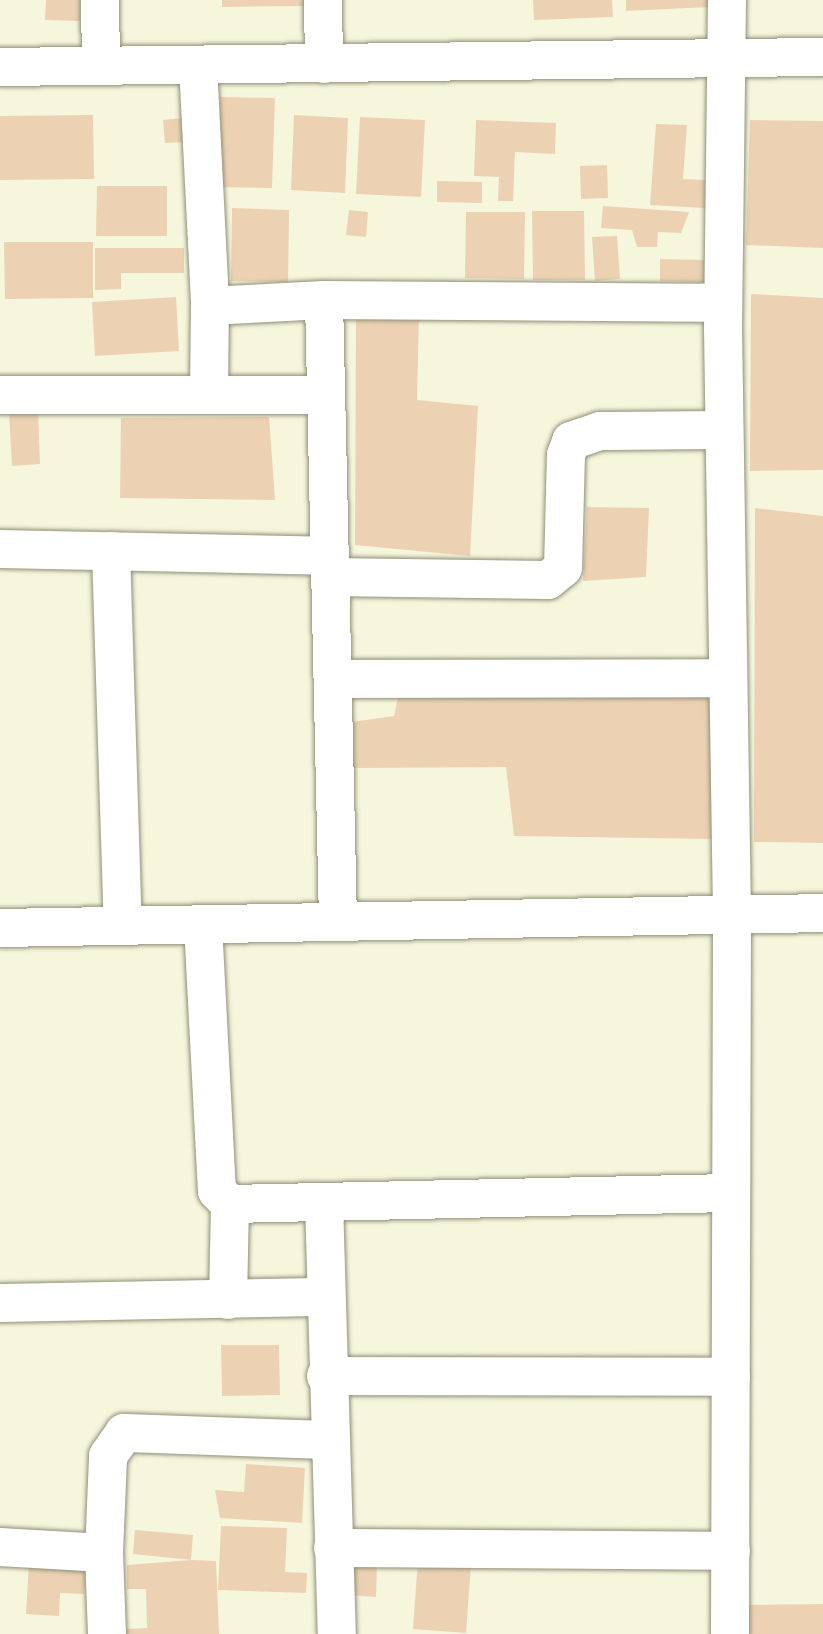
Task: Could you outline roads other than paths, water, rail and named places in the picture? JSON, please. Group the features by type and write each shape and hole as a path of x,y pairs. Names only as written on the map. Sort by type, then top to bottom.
{"street":[{"path":"100,0 101,66"},
{"path":"323,0 324,64"},
{"path":"727,0 723,303 732,915 730,1634"},
{"path":"0,67 823,57"},
{"path":"198,65 210,306 209,395"},
{"path":"210,306 324,300 723,303"},
{"path":"324,300 338,922"},
{"path":"0,395 326,395"},
{"path":"0,549 111,551 548,580 563,568 566,455 571,441 600,431 724,430"},
{"path":"111,551 123,926"},
{"path":"333,679 728,678"},
{"path":"0,928 823,913"},
{"path":"203,925 217,1191 230,1204 228,1300"},
{"path":"230,1204 731,1193"},
{"path":"324,1202 326,1376 337,1634"},
{"path":"0,1303 324,1297"},
{"path":"326,1376 731,1377"},
{"path":"107,1634 104,1553 108,1456 124,1433 328,1440"},
{"path":"0,1547 104,1553"},
{"path":"333,1548 731,1551"}]}
